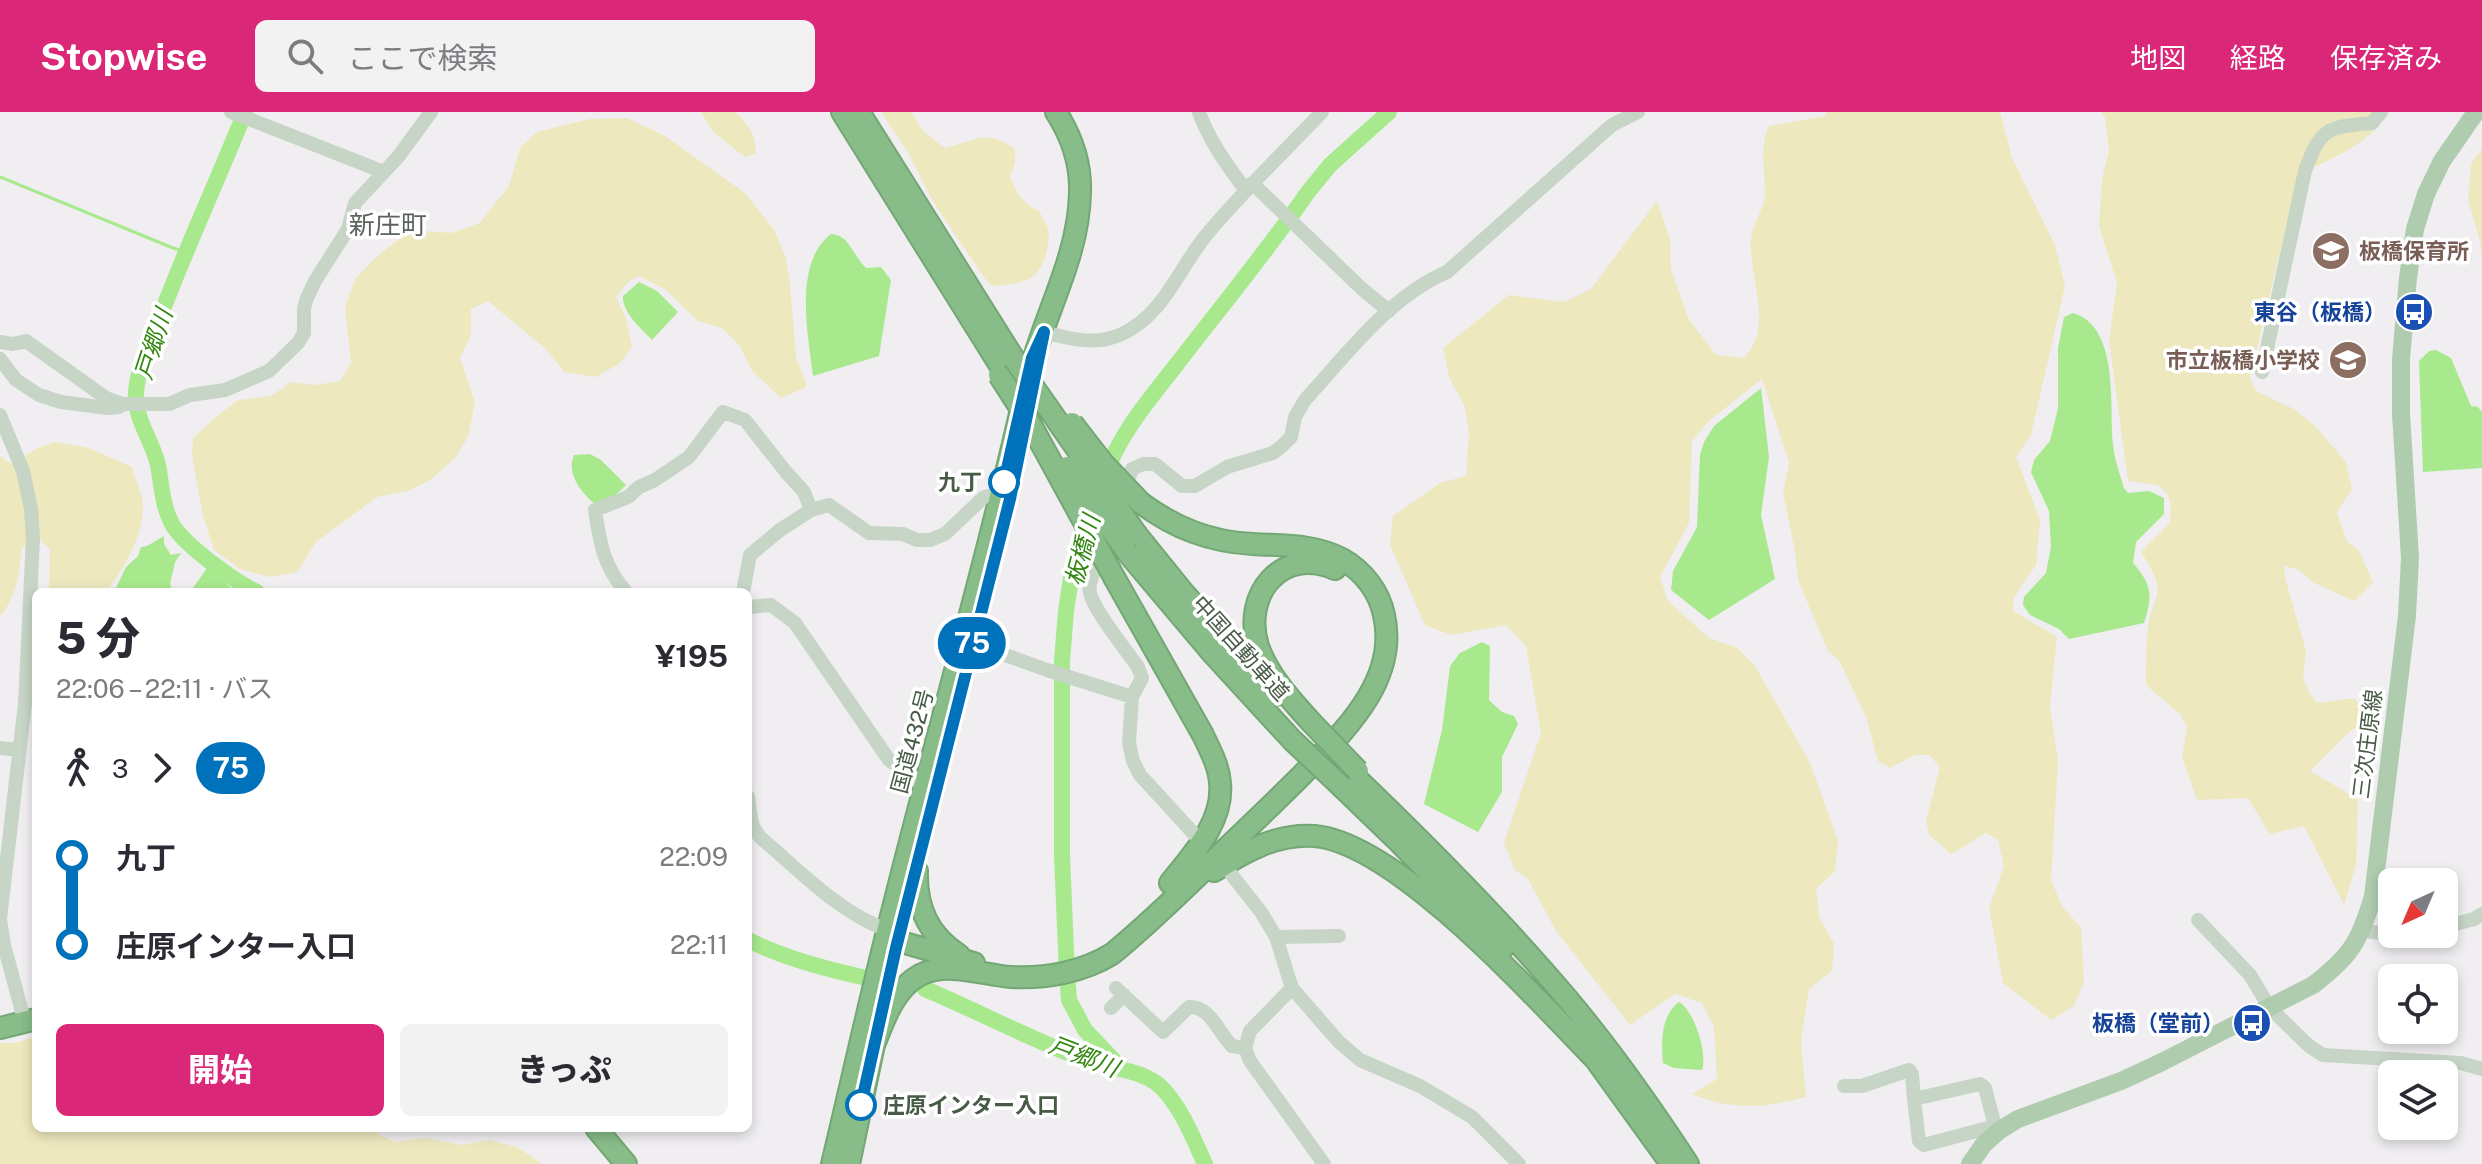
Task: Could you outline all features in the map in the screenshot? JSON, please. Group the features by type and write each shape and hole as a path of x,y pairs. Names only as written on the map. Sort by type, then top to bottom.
{"highway":[{"name":"中国自動車道","path":"842,112 952,273"},
{"name":"中国自動車道","path":"859,112 1009,365 1132,543 1228,643 1303,730 1441,862 1518,941 1613,1056 1688,1164"},
{"name":"国道432号","path":"832,1164 891,940 925,786 1002,493 1032,358 1068,261 1080,192 1078,162 1070,134 1056,112"},
{"name":"国道432号","path":"849,1164 874,1045 891,940 917,871 1010,499 1044,332"},
{"path":"1009,365 1141,503 1178,527 1204,537 1239,543 1307,547 1340,558 1354,567 1376,592 1387,625 1385,661 1350,724 1261,815 1174,888"},
{"path":"1009,365 1031,425 1212,754 1221,784 1216,813 1174,888"},
{"path":"891,940 1008,977 1057,970 1122,946 1232,826 1333,727 1352,702 1369,670 1375,628 1367,600 1348,577 1334,568 1306,562 1280,570 1269,580 1260,594 1255,611 1258,645 1303,730"},
{"name":"中国自動車道","path":"1351,778 1420,863 1503,948 1600,1064 1671,1164"},
{"path":"1174,888 1259,846 1282,838 1317,837 1358,848 1404,879 1493,955 1600,1064"},
{"path":"917,871 918,900 932,932 972,967"},
{"path":"874,1045 893,1003 912,981 931,972 972,967"},
{"path":"0,1028 30,1021"},
{"path":"599,1132 626,1164"}],"main road":[{"name":"三次庄原線","path":"1970,1164 1998,1128 2121,1081 2313,985 2350,952 2363,931 2373,896 2407,616 2410,558 2401,414 2401,359 2408,278 2415,229 2426,194 2442,161 2474,113"}],"street":[{"path":"231,112 384,172"},
{"path":"0,359 27,389 52,400 107,408 169,404 190,395 225,390 269,371 304,333 307,298 348,229 355,203 398,157 431,112"},
{"path":"1199,112 1204,128 1218,151 1249,187 1389,311"},
{"path":"1044,332 1077,341 1118,336 1137,326 1156,310 1205,236 1322,112"},
{"path":"1195,835 1140,775 1133,761 1129,743 1132,697 1142,678 1089,592 1132,469 1143,464 1155,464 1182,486 1195,486 1227,467 1273,453 1291,437 1295,417 1305,400 1389,311 1424,282 1447,272 1612,125 1638,112"},
{"path":"2262,372 2305,171 2312,152 2330,128 2372,123 2381,112"},
{"path":"0,342 13,344 26,341 106,398 132,404"},
{"path":"622,588 601,550 595,510 628,497 689,457 723,412 745,420 804,492 811,510"},
{"path":"0,415 23,471 33,538 25,703 0,919 4,945 30,1021"},
{"path":"744,588 750,555 811,510 829,505 869,533 903,534 917,540 930,540 945,534 984,497 1002,493"},
{"path":"752,607 771,605 795,623 889,760 925,786"},
{"path":"972,643 1132,697"},
{"path":"0,748 19,750"},
{"path":"752,824 761,838 841,905 891,940"},
{"path":"1231,874 1276,937 1292,988 1338,1041 1360,1060 1420,1086 1472,1117 1519,1164"},
{"path":"2458,924 2482,914"},
{"path":"2198,920 2250,975 2270,1008 2309,1046 2323,1055 2461,1063 2482,1069"},
{"path":"2363,931 2378,933"},
{"path":"1276,937 1339,936"},
{"path":"1292,988 1250,1031 1245,1048 1250,1061 1324,1164"},
{"path":"1111,1008 1120,992 1163,1032"},
{"path":"1152,1046 1189,1007 1194,1006 1208,1014 1232,1046 1245,1048"},
{"path":"1844,1086 1862,1086 1909,1070 1912,1074 1914,1099 1919,1141 1924,1145 1998,1128 1985,1088 1980,1084 1914,1099"}],"shaded area":[{"path":"701,112 735,112 751,130 756,154 745,157 713,132"},
{"path":"881,112 911,112 924,132 945,148 988,138 1015,149 1010,177 1021,198 1039,211 1048,229 1046,256 1036,274 1022,282 992,286 934,203 907,151"},
{"path":"1826,112 2000,112 2012,158 2055,245 2065,286 2031,435 2016,457 2040,520 2036,565 2014,597 2013,611 2057,637 2050,707 2058,760 2051,880 2062,906 2081,928 2084,981 2074,1006 2051,1020 2003,983 1989,908 2004,866 1998,840 1986,833 1951,854 1929,835 1926,821 1940,767 1929,755 1915,755 1890,768 1878,761 1866,717 1839,660 1828,651 1798,580 1783,493 1789,463 1762,379 1710,420 1692,441 1689,523 1660,577 1668,601 1709,638 1736,647 1755,666 1810,763 1838,841 1835,871 1816,889 1819,917 1834,944 1832,971 1809,989 1801,1042 1806,1097 1776,1104 1735,1105 1692,1094 1717,1079 1714,1027 1702,1003 1675,994 1630,1025 1556,931 1528,879 1515,870 1504,843 1541,733 1526,646 1506,625 1451,635 1425,625 1390,545 1393,516 1440,483 1466,476 1469,432 1464,405 1449,377 1443,348 1509,295 1564,302 1591,289 1657,201 1670,239 1671,269 1688,318 1716,355 1744,358 1758,331 1751,239 1765,193 1763,150 1766,134 1769,126 1825,116"},
{"path":"2101,112 2385,112 2374,131 2364,139 2340,155 2305,171 2294,192 2250,378 2256,391 2294,409 2315,426 2346,462 2352,489 2337,512 2347,542 2358,549 2373,582 2354,601 2314,583 2299,570 2284,566 2306,651 2303,678 2308,690 2316,702 2356,699 2361,712 2358,726 2310,771 2358,799 2356,865 2344,905 2304,826 2270,834 2248,798 2197,800 2182,757 2187,728 2181,715 2146,685 2147,634 2157,586 2141,552 2170,523 2171,508 2168,495 2158,485 2128,481 2109,341 2117,283 2099,226 2102,179 2109,151 2105,117"},
{"path":"627,118 665,136 745,193 775,231 786,259 796,357 807,387 781,398 752,371 740,346 722,328 698,321 666,290 640,276 629,281 616,297 626,318 632,347 620,363 596,377 564,372 546,349 488,301 471,309 471,335 460,358 475,402 468,437 455,458 430,480 408,491 377,497 316,542 297,572 270,577 240,569 214,550 203,516 192,456 193,438 238,400 271,396 291,382 315,385 340,381 351,363 345,308 355,279 403,236 424,231 451,233 480,223 509,186 520,148 537,132 590,119"},
{"path":"2482,149 2482,259 2468,201 2471,164"},
{"path":"831,234 843,238 866,268 881,267 891,280 879,356 813,376 806,320 807,281 819,247"},
{"path":"639,282 657,291 678,312 652,340 633,320 624,302 623,296"},
{"path":"2073,313 2088,321 2099,334 2105,351 2111,390 2114,450 2124,488 2128,493 2149,491 2164,498 2164,514 2136,542 2133,563 2149,591 2144,623 2069,639 2059,629 2030,615 2023,605 2024,597 2046,573 2051,547 2049,511 2031,472 2034,460 2050,441 2058,408 2058,348 2064,317"},
{"path":"2436,350 2451,358 2471,406 2478,407 2482,412 2482,468 2423,472 2419,361 2429,351"},
{"path":"1761,388 1769,457 1761,515 1775,579 1709,620 1671,590 1673,571 1697,527 1700,455 1704,442 1714,426"},
{"path":"56,442 89,448 132,467 143,504 140,528 126,562 109,588 49,588 50,549 38,538 22,548 14,593 0,616 0,456 12,464 37,448"},
{"path":"590,454 601,460 626,485 601,509 583,492 572,471 574,455"},
{"path":"164,536 164,544 171,555 181,553 175,562 172,588 116,588 126,567 138,556 141,547"},
{"path":"208,567 230,588 193,588"},
{"path":"1482,642 1490,646 1489,700 1502,712 1514,716 1518,724 1502,757 1502,792 1478,832 1424,804 1442,730 1450,666 1460,653"},
{"path":"1679,1002 1690,1014 1698,1033 1703,1054 1702,1070 1674,1068 1663,1063 1662,1038 1666,1021"},
{"path":"32,1037 32,1132 376,1132 395,1142 426,1138 462,1145 489,1140 517,1147 542,1164 0,1164 0,1043 16,1043"}],"waterway":[{"name":"戸郷川","path":"245,112 148,348 138,377 136,396 139,415 156,456 164,503 172,524 187,542 211,562 250,588"},
{"name":"板橋川","path":"1104,478 1136,418 1308,192 1330,165 1389,112"},
{"path":"0,177 187,252"},
{"name":"板橋川","path":"1089,519 1073,565 1062,661 1062,856 1067,974 1069,1000 1085,1030 1123,1070"},
{"name":"戸郷川","path":"752,942 804,962 862,977"},
{"name":"戸郷川","path":"925,989 1068,1053 1147,1077 1163,1089 1176,1106 1205,1164"}],"bus line":[{"name":"75","path":"861,1105 896,948 1010,499 1044,332 1032,358 1004,482"}],"place":[{"name":"板橋保育所","path":"2331,251"},
{"name":"東谷（板橋）","path":"2414,312"},
{"name":"市立板橋小学校","path":"2348,360"},
{"name":"九丁","path":"1004,482"},
{"name":"板橋（堂前）","path":"2252,1023"},
{"name":"庄原インター入口","path":"861,1105"}],"district":[{"name":"新庄町","path":"388,224"}]}
